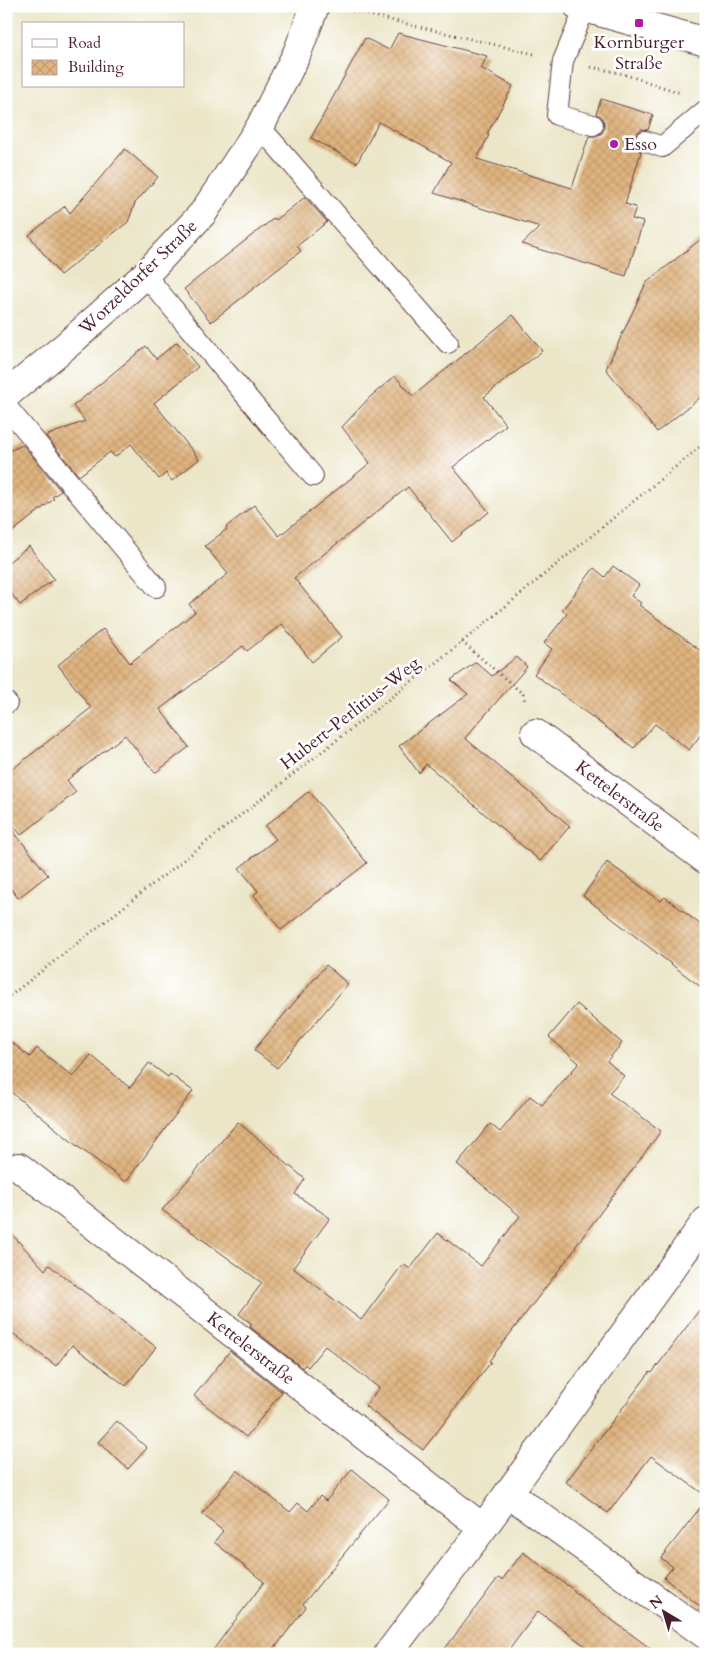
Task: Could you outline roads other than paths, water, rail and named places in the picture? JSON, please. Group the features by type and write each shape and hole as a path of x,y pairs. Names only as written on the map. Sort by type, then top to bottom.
{"street":[{"name":"Worzeldorfer Straße","path":"6,395 68,344 145,274 203,213 260,127 297,53 315,6"},
{"path":"582,7 706,42"},
{"name":"Kettelerstraße","path":"535,733 706,860"},
{"name":"Kettelerstraße","path":"19,1167 483,1528"},
{"path":"388,1654 483,1528 706,1221"},
{"path":"508,1493 706,1635"}],"lane":[{"path":"582,7 563,61 557,114 592,126"},
{"path":"645,142 662,147 706,110"},
{"path":"260,127 448,343"},
{"path":"145,274 313,476"},
{"path":"6,406 156,587"}],"place":[{"name":"Kornburger Straße","path":"639,23"},
{"name":"Esso","path":"614,144"}]}
